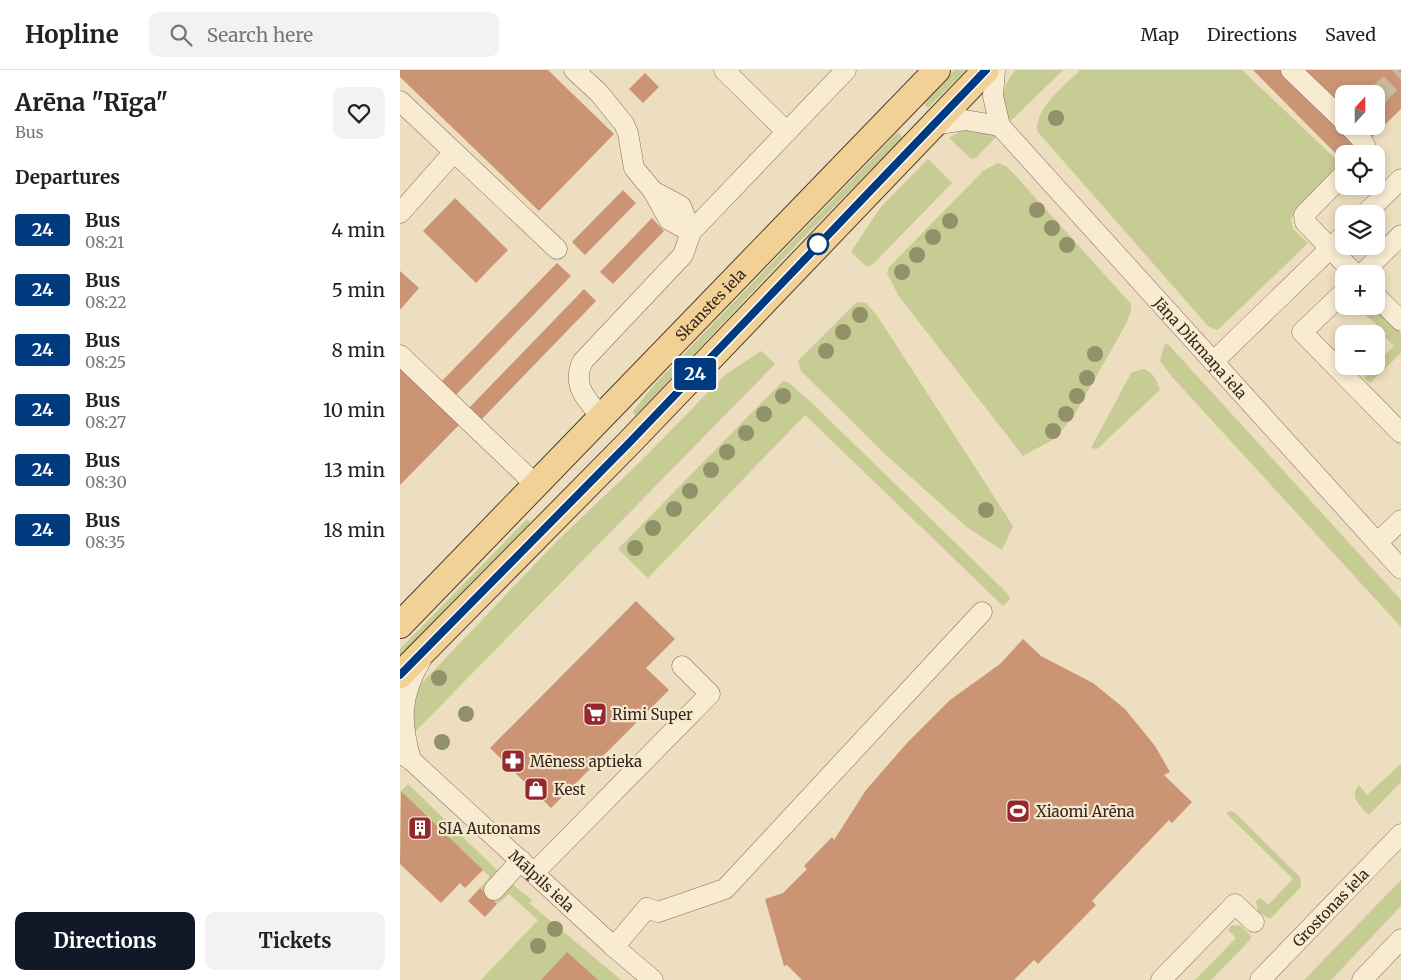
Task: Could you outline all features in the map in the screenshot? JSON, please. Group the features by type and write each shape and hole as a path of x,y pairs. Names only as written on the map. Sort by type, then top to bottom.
{"main road":[{"path":"400,675 622,450 986,70"},
{"name":"Skanstes iela","path":"400,625 602,417 928,75"}],"street":[{"path":"574,70 599,93 624,124 628,133 634,168 653,191 681,206 691,232"},
{"path":"724,70 787,132"},
{"path":"602,417 584,398 578,384 579,367 583,361 683,255 691,232 846,70"},
{"name":"Jāņa Dikmaņa iela","path":"995,70 992,96 1000,126 1401,570"},
{"path":"1291,70 1335,112"},
{"path":"400,100 558,249"},
{"path":"932,125 965,120 1000,126"},
{"path":"400,213 454,152"},
{"path":"1374,205 1401,179"},
{"path":"1335,183 1304,215 1305,222 1335,240"},
{"path":"1371,265 1401,235"},
{"path":"1213,362 1335,243"},
{"path":"1335,301 1302,332 1401,433"},
{"path":"1385,305 1401,321"},
{"path":"400,355 535,484"},
{"path":"1378,543 1401,520"},
{"path":"614,947 647,908 658,912 725,889 982,612"},
{"name":"Mālpils iela","path":"438,635 418,664 401,705 400,717 405,756 528,866 614,947 653,980"},
{"path":"494,890 528,866 710,694 682,666"},
{"name":"Grostonas iela","path":"1260,980 1401,834"},
{"path":"1161,980 1235,904 1254,922"},
{"path":"1362,980 1401,939"}],"green space":[{"path":"955,70 966,70 928,108 923,103"},
{"path":"1016,70 1063,70 1011,121 1004,108 1003,94 1007,81"},
{"path":"1080,70 1242,70 1335,158 1335,172 1296,211 1291,219 1293,229 1308,243 1221,327 1217,330 1208,326 1037,131 1041,113 1059,90"},
{"path":"962,130 990,133 996,137 976,158 971,159 949,138"},
{"path":"898,132 903,138 799,242 637,415 634,415 633,411 654,385"},
{"path":"928,159 952,183 873,264 867,267 851,252 880,208"},
{"path":"998,163 1006,166 1014,174 1131,304 1131,311 1126,324 1076,412 1056,438 1023,456 898,295 887,273 889,267 983,171"},
{"path":"857,302 866,303 878,317 1013,526 1002,550 968,528 886,455 801,371 798,361"},
{"path":"1365,315 1382,315 1401,334 1401,353 1385,368 1385,354 1394,346 1385,337 1385,325 1377,325"},
{"path":"1167,343 1401,600 1401,627 1173,378 1160,361 1164,346"},
{"path":"761,351 775,364 411,736 407,712 420,685 558,540 639,463 725,375"},
{"path":"1142,369 1154,376 1160,390 1097,449 1091,448 1131,373"},
{"path":"1366,375 1378,375 1370,383 1364,378"},
{"path":"783,381 788,382 813,404 1007,593 1010,599 1003,606 805,415 648,578 618,549"},
{"path":"527,519 530,522 525,530 400,658 400,649"},
{"path":"1401,764 1401,782 1369,815 1355,798 1356,789 1359,785 1367,795"},
{"path":"408,784 505,878 532,900 529,903 621,980 481,980 538,920 509,894 497,904 480,888 490,877 401,791"},
{"path":"1234,812 1300,877 1301,887 1270,919 1258,912 1256,900 1261,898 1268,905 1293,879 1226,813"},
{"path":"1401,880 1401,906 1331,980 1304,980"},
{"path":"1232,925 1241,926 1251,936 1250,940 1211,980 1195,980 1236,938 1228,930"}],"building":[{"path":"400,70 548,70 614,134 539,211 400,77"},
{"path":"1253,70 1401,70 1401,109 1385,125 1385,85 1335,85 1335,135 1374,135 1364,145 1335,145 1335,153"},
{"path":"645,73 659,87 643,103 629,89"},
{"path":"623,190 636,203 585,255 572,242"},
{"path":"455,198 508,250 476,283 423,231"},
{"path":"652,218 664,231 613,284 600,272"},
{"path":"557,263 571,276 455,396 441,382"},
{"path":"400,271 419,288 400,310"},
{"path":"584,289 596,301 481,420 469,408"},
{"path":"400,365 460,424 400,485"},
{"path":"636,601 675,639 646,668 669,690 551,808 490,748"},
{"name":"Xiaomi Arēna","path":"1023,639 1041,656 1093,683 1125,709 1155,746 1170,772 1164,775 1192,802 1172,823 1169,820 1092,901 1096,905 1038,964 1034,960 1014,980 802,980 787,965 784,966 765,899 783,893 807,869 804,866 832,837 834,840 866,790 907,743 950,700 1000,664"},
{"name":"SIA Autonams","path":"401,791 483,870 465,888 460,883 441,903 400,864"},
{"path":"480,888 497,904 485,917 468,901"},
{"path":"567,952 598,980 541,980"}],"tunnel":[{"path":"1385,88 1401,73"}],"bus line":[{"name":"24","path":"400,675 629,443 986,70"}],"place":[{"name":"Rimi Super","path":"595,714"},
{"name":"Mēness aptieka","path":"513,761"},
{"name":"Kest","path":"536,789"},
{"name":"Xiaomi Arēna","path":"1018,811"},
{"name":"SIA Autonams","path":"420,828"}]}
